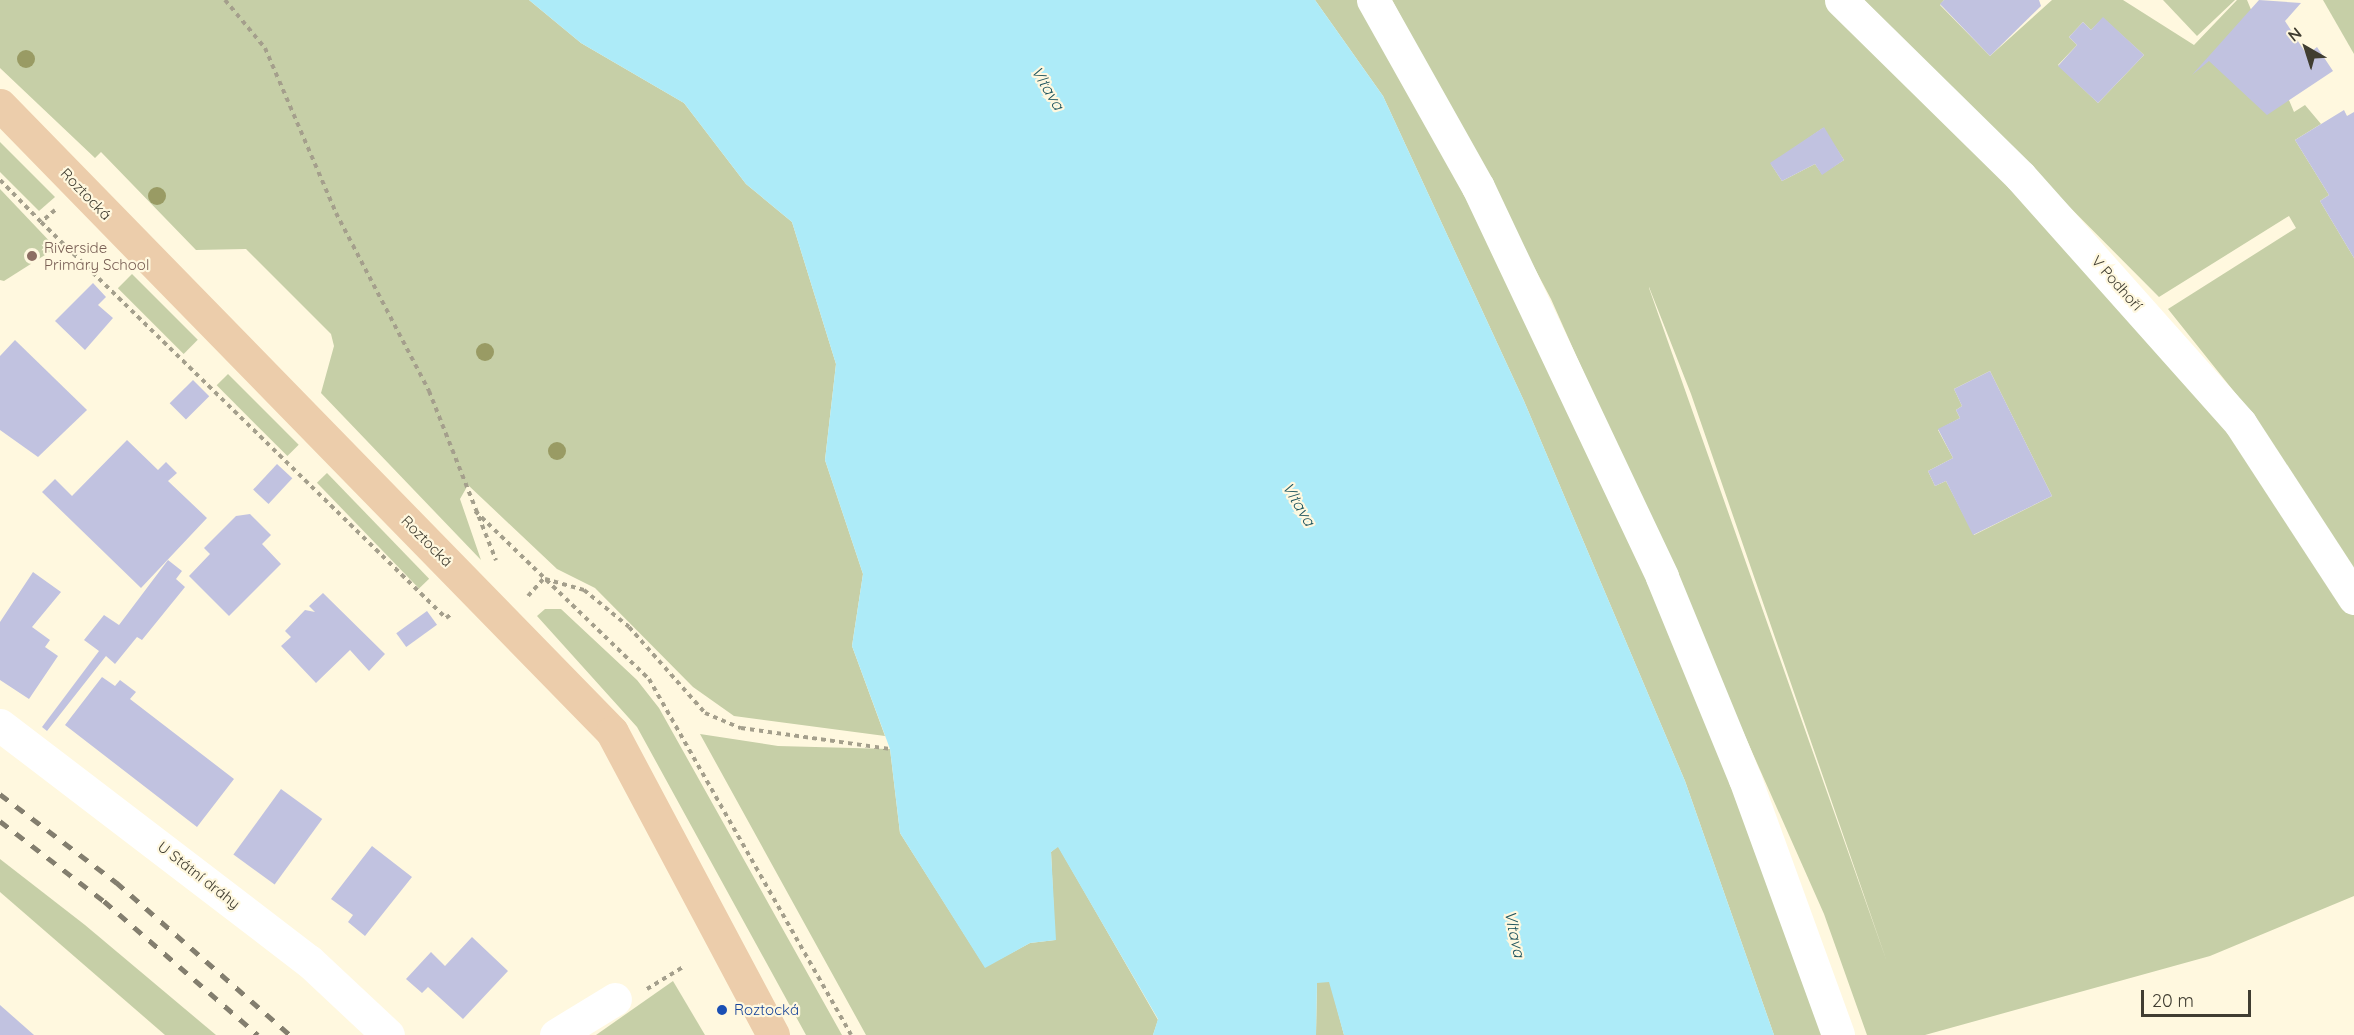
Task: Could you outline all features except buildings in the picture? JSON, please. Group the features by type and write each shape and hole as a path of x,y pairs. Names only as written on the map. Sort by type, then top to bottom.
{"main road":[{"name":"Roztocká","path":"0,105 612,732 773,1035"}],"street":[{"path":"1373,0 1478,187 1662,578 1745,778 1838,1035"},
{"name":"V Podhoří","path":"1841,0 2020,176 2240,423 2354,598"},
{"name":"U Státní dráhy","path":"0,725 309,961 388,1035"},
{"path":"556,1035 615,999"}],"path":[{"path":"225,0 265,48 336,213 429,391 472,508 499,565"},
{"path":"0,180 41,222"},
{"path":"472,508 649,679 851,1035"},
{"path":"544,578 584,590 629,627 705,713 741,729 890,749"},
{"path":"648,988 683,967"}],"green space":[{"path":"0,0 529,0 581,43 684,103 746,184 792,222 836,364 825,460 863,574 852,646 885,736 734,716 693,687 595,588 557,569 468,485 460,499 481,560 321,393 334,346 331,334 246,249 196,250 101,152 95,158 0,68"},
{"path":"1315,0 1364,0 1559,380 1750,817 1823,1035 1774,1035 1685,781 1524,401 1383,96"},
{"path":"1392,0 1840,0 2146,307 2354,610 2354,896 2210,956 1925,1035 1867,1035 1824,914 1551,299","holes":["1823,128 1844,160 1822,174 1815,164 1782,181 1771,164","1649,287 1691,394 1887,962","1990,371 2052,496 1974,535 1946,481 1935,486 1928,471 1953,458 1938,430 1960,418 1956,410 1962,406 1954,389"]},
{"path":"1864,0 1944,0 1940,5 1990,56 2052,0 2123,0 2194,45 2237,0 2247,0 2294,112 2305,105 2321,124 2295,140 2329,195 2320,201 2354,258 2354,579 2256,419 2168,309 2296,228 2289,216 2159,297","holes":["2103,18 2144,55 2098,103 2058,65 2077,45 2069,37 2083,22 2091,30"]},
{"path":"2163,0 2235,0 2197,36"},
{"path":"2323,0 2354,0 2354,54"},
{"path":"0,142 55,197 39,211 0,172"},
{"path":"0,189 56,248 4,281 0,280"},
{"path":"132,274 198,340 184,354 118,288"},
{"path":"228,374 299,445 287,456 217,385"},
{"path":"327,473 429,579 419,588 317,483"},
{"path":"545,609 561,609 637,680 659,708 842,1035 806,1035 637,727 537,616"},
{"path":"700,734 778,746 890,749 900,833 985,967 1030,943 1055,940 1051,852 1058,846 1158,1020 1153,1035 866,1035"},
{"path":"0,859 85,925 216,1035 165,1035 0,892"},
{"path":"673,981 705,1035 596,1035"},
{"path":"1317,982 1330,982 1344,1035 1316,1035"}],"water":[{"name":"Vltava","path":"529,0 1315,0 1383,96 1524,401 1685,781 1774,1035 1344,1035 1329,982 1317,983 1316,1035 1153,1035 1158,1019 1058,847 1051,852 1056,940 1030,943 985,968 900,833 890,749 852,646 863,574 825,460 836,364 792,222 746,184 684,103 581,43"}],"railway":[{"path":"0,794 116,882 290,1035"},
{"path":"0,821 104,901 258,1035"}],"place":[{"name":"Riverside Primary School","path":"32,256"},
{"name":"Roztocká","path":"722,1010"}]}
